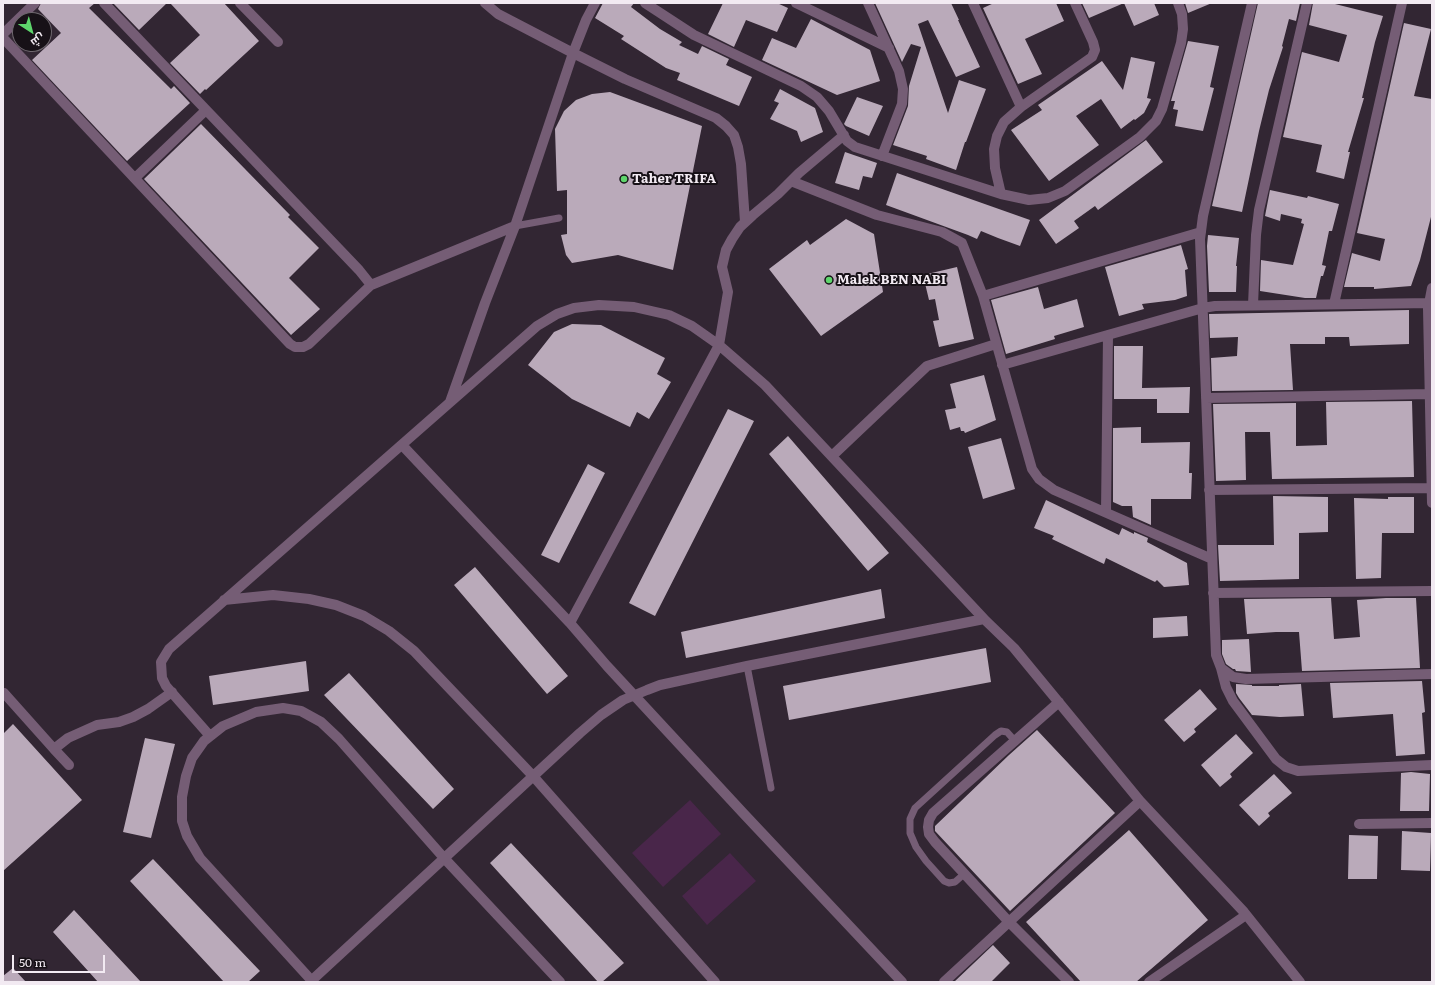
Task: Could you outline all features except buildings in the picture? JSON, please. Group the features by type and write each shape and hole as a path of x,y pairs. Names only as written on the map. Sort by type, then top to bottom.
{"street":[{"path":"3,34 35,3"},
{"path":"104,3 359,270 371,285"},
{"path":"240,3 278,42"},
{"path":"485,3 498,14 573,53 625,79 716,118 726,126 734,135 738,147 741,164 745,222"},
{"path":"450,403 485,303 515,226 573,53 586,20 595,3"},
{"path":"645,3 694,35 801,86 818,97 829,111 847,141 855,147 1001,194 1029,200 1048,198 1065,191 1140,137 1156,121 1162,110 1181,44 1183,29 1182,14 1178,3"},
{"path":"796,3 889,48"},
{"path":"868,3 899,71 903,89 902,104 882,156"},
{"path":"973,3 1021,107"},
{"path":"1001,194 995,168 994,149 997,136 1004,122 1021,107 1092,57 1095,50 1094,42 1075,3"},
{"path":"1252,3 1203,216 1200,239 1216,655 1226,687 1233,701 1276,759 1286,767 1298,771 1432,765"},
{"path":"1253,305 1256,234 1259,210 1307,3"},
{"path":"1334,304 1402,3"},
{"path":"3,38 290,344 295,347 303,347 309,344 371,285 515,226"},
{"path":"135,178 206,110"},
{"path":"570,623 719,345 728,292 722,267 726,250 732,239 745,222 799,173 844,136"},
{"path":"791,181 877,215 942,232 962,243 983,296 1032,469 1039,479 1054,490 1212,559"},
{"path":"983,296 1201,232"},
{"path":"1432,288 1430,303 1432,503"},
{"path":"1002,365 1203,308 1215,306 1430,303"},
{"path":"210,736 166,686 162,678 160,671 161,662 169,649 537,326 557,314 574,308 599,305 634,307 669,315 692,326 719,345 765,385 984,619 1014,648 1140,801 1246,915 1300,982"},
{"path":"1106,512 1108,335"},
{"path":"832,456 927,366 996,344"},
{"path":"1206,398 1430,394"},
{"path":"402,445 570,623 744,814 902,982"},
{"path":"1209,490 1432,488"},
{"path":"1213,593 1432,591"},
{"path":"224,600 273,595 309,599 336,605 364,616 390,632 414,651 533,776 715,982"},
{"path":"560,982 444,858 339,739 321,722 301,711 283,708 256,712 223,726 204,741 192,758 186,776 182,797 182,820 187,836 200,858 312,982 444,858 496,812 533,776 601,715 623,700 660,686 747,666 984,619"},
{"path":"1221,668 1233,677 1246,679 1432,674"},
{"path":"54,749 68,738 97,725 119,722 133,717 148,709 172,692"},
{"path":"3,693 69,765"},
{"path":"1059,702 933,813 929,820 928,826 929,834 935,842 1009,922 1069,982"},
{"path":"944,982 1140,801"},
{"path":"1359,824 1432,823"},
{"path":"1149,982 1246,915"}],"lane":[{"path":"515,226 559,218"},
{"path":"747,666 770,788"},
{"path":"964,874 955,882 949,883 944,881 916,847 910,833 910,819 915,808 995,735 1001,731 1007,732 1015,741"}],"shaded area":[{"path":"690,800 721,834 663,887 632,853"},
{"path":"730,853 756,881 707,925 682,896"}],"place":[{"name":"Taher TRIFA","path":"624,179"},
{"name":"Malek BEN NABI","path":"829,280"}]}
